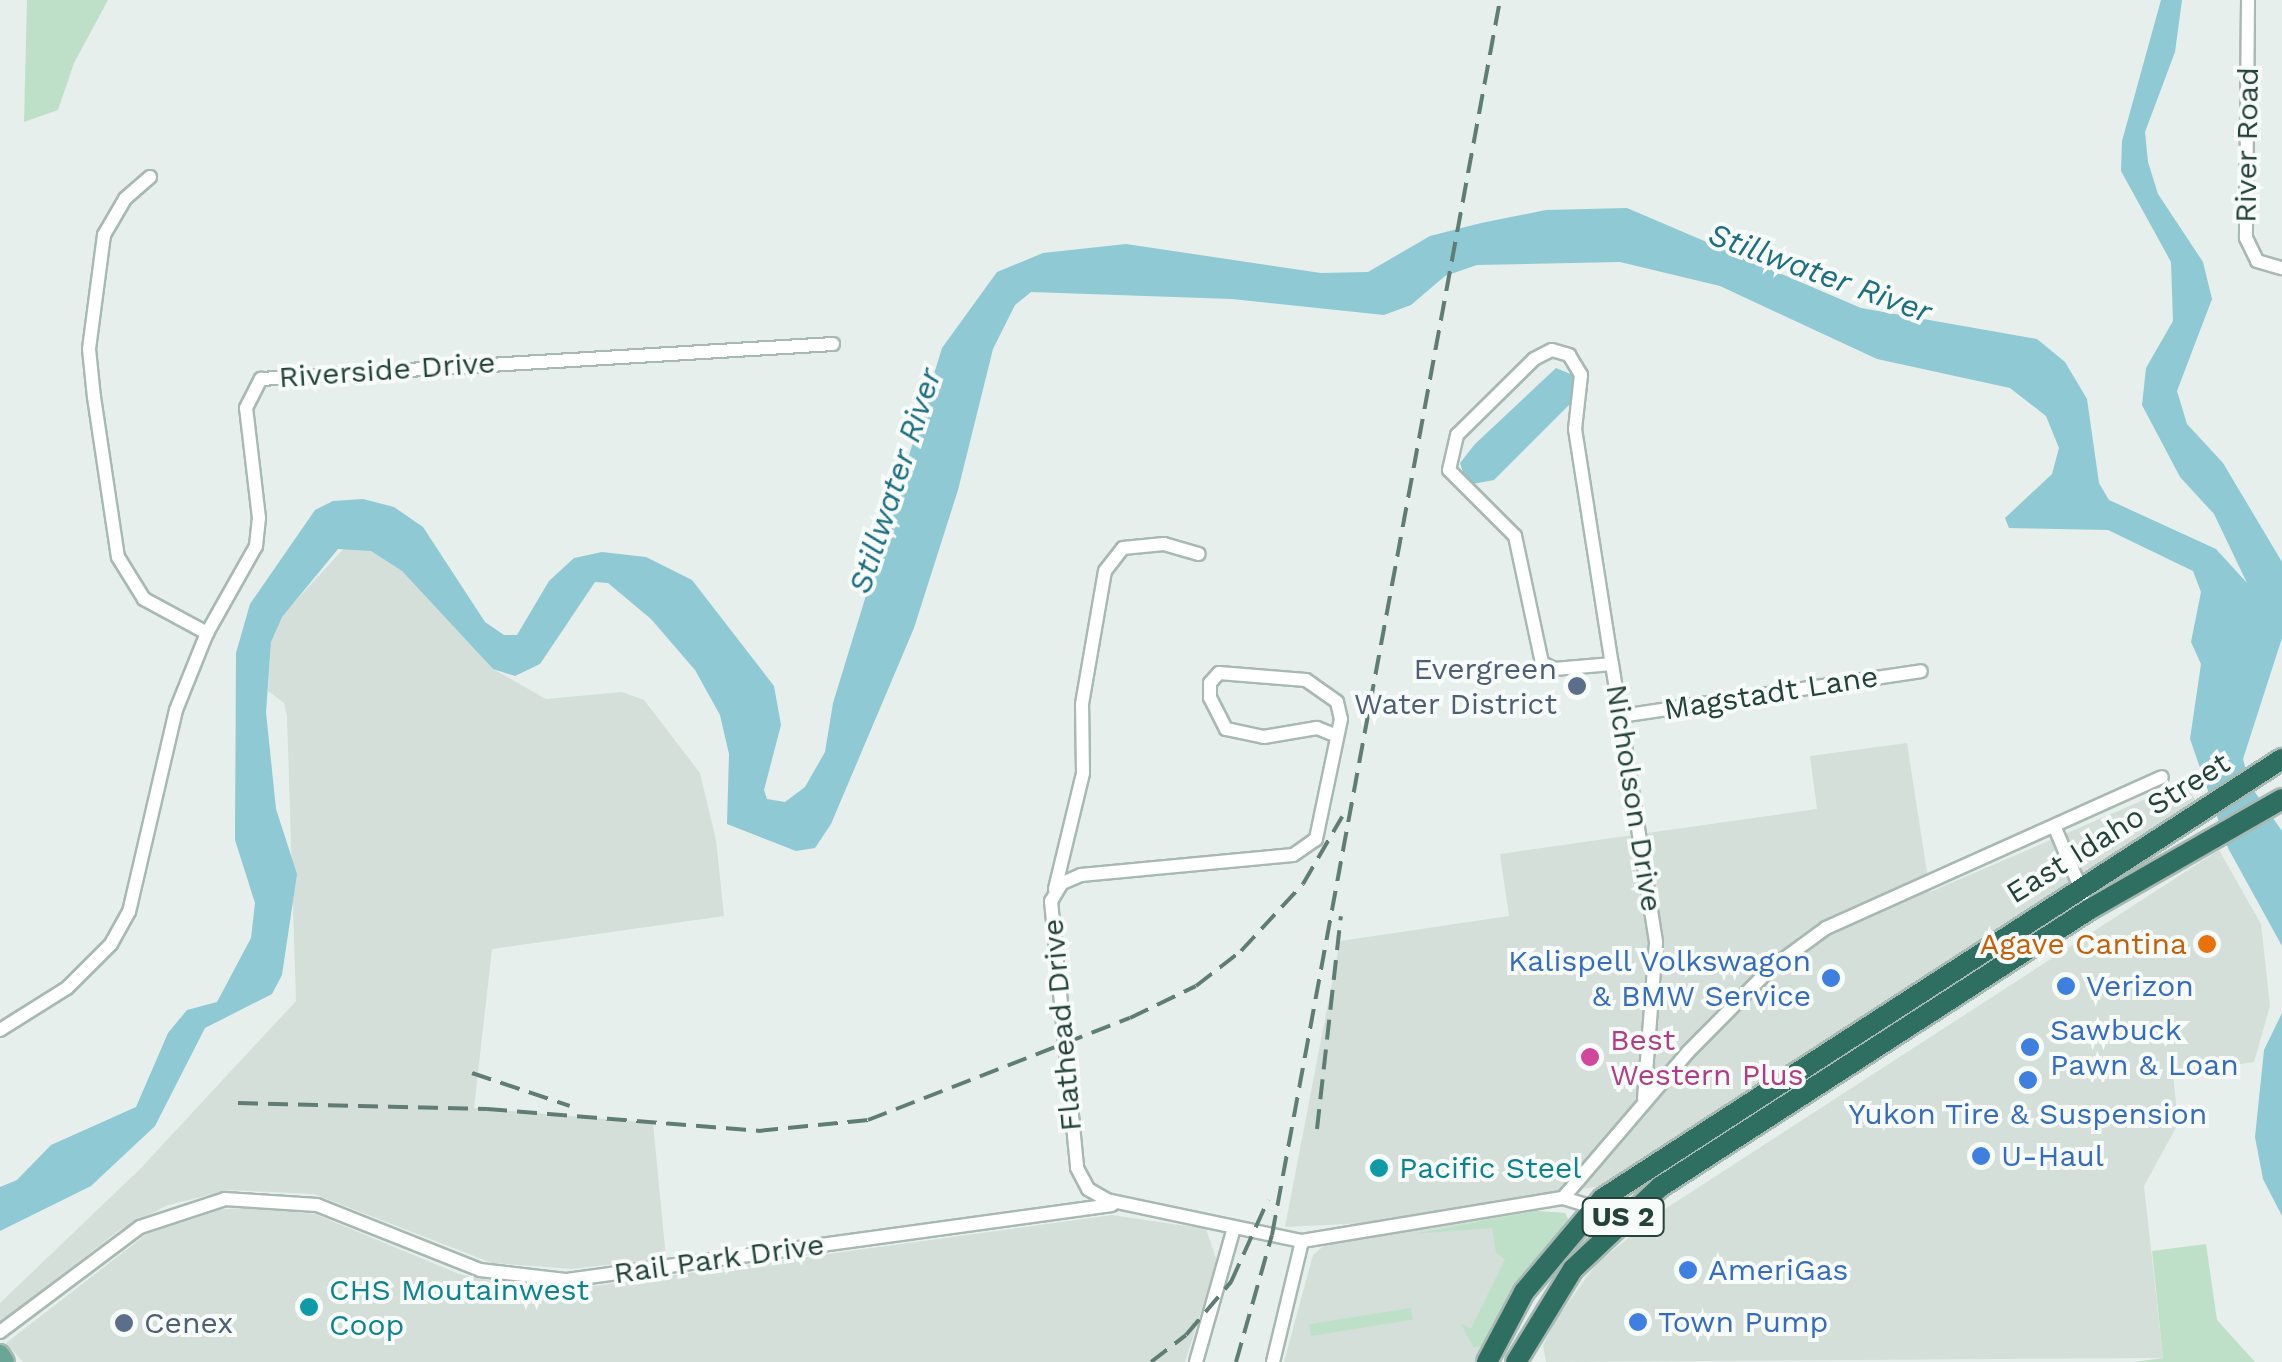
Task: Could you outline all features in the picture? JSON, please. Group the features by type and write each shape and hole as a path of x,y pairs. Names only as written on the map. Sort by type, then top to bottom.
{"highway":[{"name":"East Idaho Street","path":"1516,1362 1557,1291 1609,1228 1685,1169 1889,1040 2185,820 2282,759"},
{"name":"East Idaho Street","path":"1487,1362 1524,1292 1593,1207 2017,926 2218,834 2282,799"},
{"path":"1889,1040 1906,1020 1997,954 2017,926"}],"main road":[{"path":"0,1354 6,1362"}],"street":[{"name":"River Road","path":"2248,0 2246,238 2257,261 2282,268"},
{"path":"150,176 125,199 104,235 89,349 94,397 118,557 144,599 208,633"},
{"name":"Riverside Drive","path":"0,1030 67,988 124,923 168,737 208,633 256,546 259,518 246,408 253,387 270,375 804,351 833,344"},
{"name":"Nicholson Drive","path":"1612,664 1554,669 1542,663 1516,536 1449,470 1457,435 1547,350 1569,355 1582,380 1575,429 1612,664 1620,716 1656,944 1652,1053 1638,1110"},
{"path":"1050,901 1083,773 1082,704 1104,571 1123,548 1181,545 1200,554"},
{"name":"Magstadt Lane","path":"1620,716 1922,671"},
{"path":"1220,673 1236,673 1324,687 1337,702 1337,736 1317,728 1240,736 1214,717 1210,683 1220,673"},
{"name":"Flathead Drive","path":"1302,1241 1130,1206 1088,1189 1078,1168 1050,901 1062,882 1081,875 1308,848 1316,839 1337,736"},
{"path":"1564,1198 1638,1110 1770,969 1826,928 2162,777"},
{"path":"2055,828 2085,897"},
{"path":"1273,1362 1302,1241 1564,1198 1593,1207"},
{"name":"Rail Park Drive","path":"0,1332 140,1227 225,1200 317,1205 480,1270 567,1280 1067,1208 1130,1206"},
{"path":"1196,1362 1234,1228"}],"shaded area":[{"path":"347,545 371,551 402,571 493,669 546,699 622,692 644,700 700,773 716,840 724,916 492,949 474,1108 653,1123 666,1258 572,1269 492,1263 314,1194 230,1190 168,1205 121,1229 0,1322 0,1303 140,1169 296,1001 287,716 284,703 268,691 271,642 281,617"},
{"path":"1907,743 1930,892 2183,783 2198,803 1602,1186 1366,1223 1285,1227 1340,941 1509,916 1500,854 1817,809 1810,756"},
{"path":"2219,850 2261,924 2270,1006 2254,1062 2173,1074 2178,1124 2144,1186 2163,1358 1546,1362 1543,1346 1555,1321 1597,1263 1665,1209"},
{"path":"253,1207 315,1214 459,1274 517,1286 594,1286 1112,1215 1206,1229 1217,1261 1185,1362 23,1362 6,1343 148,1233 216,1210"},
{"path":"1536,1211 1565,1213 1569,1221 1513,1294 1478,1362 1284,1362 1313,1255 1327,1243"}],"green space":[{"path":"27,0 108,0 74,63 58,110 24,122"},
{"path":"1536,1211 1565,1213 1569,1221 1513,1294 1485,1346 1473,1347 1461,1324 1471,1328 1505,1259 1496,1253 1492,1228 1413,1234"},
{"path":"2206,1244 2217,1320 2255,1362 2135,1362 2163,1358 2152,1251"},
{"path":"1411,1308 1413,1320 1311,1336 1309,1324"}],"water":[{"path":"2161,0 2182,0 2175,52 2145,132 2148,162 2158,194 2203,262 2212,299 2177,391 2187,424 2223,463 2282,562 2282,638 2243,759 2250,785 2282,831 2282,946 2228,848 2190,739 2201,664 2191,642 2201,592 2193,571 2108,530 2009,528 2005,518 2052,474 2059,448 2046,416 2010,388 1877,359 1720,286 1620,262 1477,265 1445,276 1411,305 1384,315 1232,299 1031,292 1015,305 993,349 958,490 914,628 831,824 815,848 796,851 727,824 729,754 720,715 695,670 651,619 608,583 595,582 540,664 515,676 493,669 402,571 371,551 338,549 282,617 271,642 266,712 276,809 297,874 282,975 272,994 205,1028 155,1126 91,1186 0,1231 0,1187 17,1180 51,1145 136,1107 168,1033 187,1010 217,1002 251,938 255,903 235,840 236,653 250,604 315,510 333,501 363,499 394,507 423,527 485,622 504,635 517,635 549,581 574,558 602,552 646,557 692,580 774,686 781,725 764,790 767,799 785,802 805,787 825,752 833,703 942,348 997,272 1043,253 1126,244 1321,273 1368,272 1430,236 1481,223 1546,210 1627,208 1861,308 2037,339 2065,362 2087,399 2099,483 2109,500 2216,549 2247,583 2214,514 2180,477 2142,405 2146,368 2173,321 2171,262 2121,171 2122,141"},
{"path":"1556,368 1573,375 1576,398 1494,480 1467,485 1460,463"},
{"path":"2282,1013 2282,1216 2263,1179 2255,1137 2264,1050"}],"railway":[{"path":"1236,1362 1272,1235 1500,0"},
{"path":"238,1103 487,1109 758,1131 868,1120 1130,1018 1196,986 1241,951 1303,884 1342,817"},
{"path":"1317,1129 1341,916"},
{"path":"472,1073 570,1106"},
{"path":"1151,1362 1186,1335 1231,1282 1268,1200"}],"place":[{"name":"Evergreen Water District","path":"1577,686"},
{"name":"Agave Cantina","path":"2207,944"},
{"name":"Kalispell Volkswagon & BMW Service","path":"1831,978"},
{"name":"Verizon","path":"2066,986"},
{"name":"Sawbuck Pawn & Loan","path":"2030,1047"},
{"name":"Best Western Plus","path":"1590,1057"},
{"name":"Yukon Tire & Suspension","path":"2028,1080"},
{"name":"U-Haul","path":"1981,1156"},
{"name":"Pacific Steel","path":"1379,1168"},
{"name":"AmeriGas","path":"1688,1270"},
{"name":"CHS Moutainwest Coop","path":"309,1307"},
{"name":"Town Pump","path":"1638,1322"},
{"name":"Cenex","path":"124,1323"}],"water label":[{"name":"Stillwater River","path":"1820,273"},
{"name":"Stillwater River","path":"895,481"}]}
